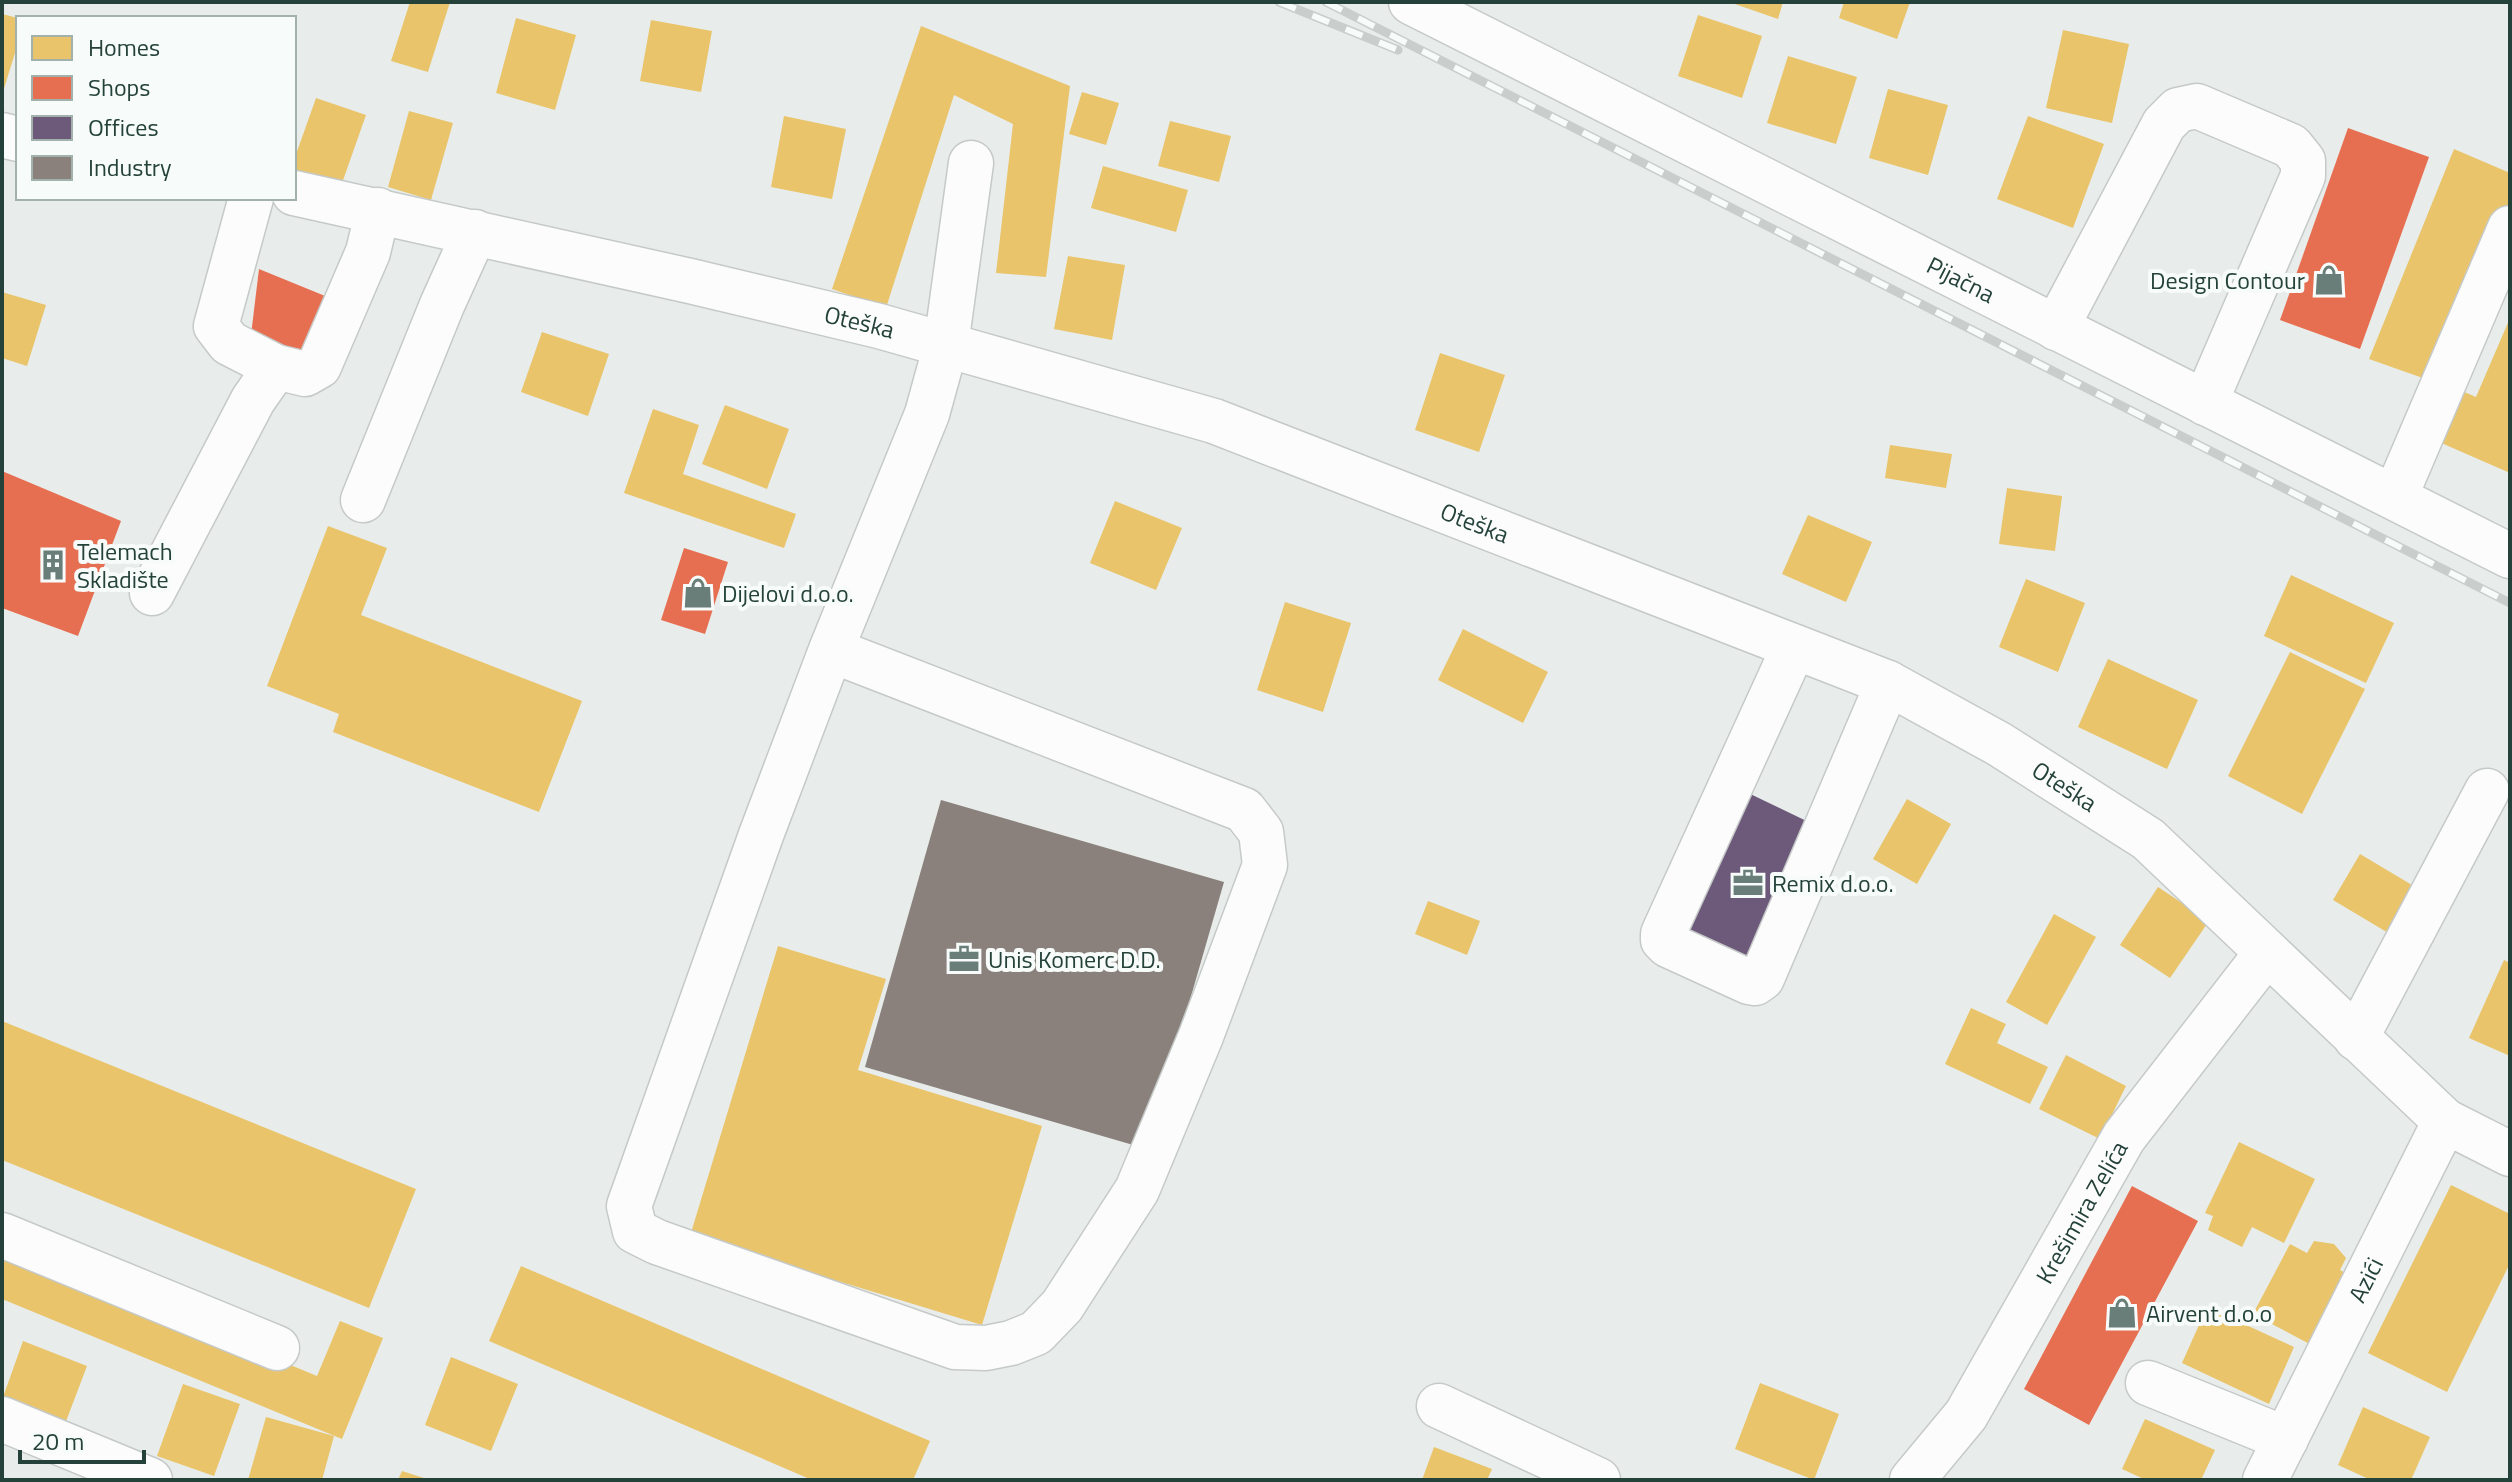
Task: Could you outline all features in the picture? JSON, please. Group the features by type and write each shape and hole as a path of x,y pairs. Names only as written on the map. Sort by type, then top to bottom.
{"street":[{"name":"Pijačna","path":"1411,2 2510,556"},
{"path":"2056,328 2164,124 2178,110 2197,106 2291,146 2303,161 2303,176 2205,403"},
{"path":"831,650 1244,810 1261,832 1265,865 1201,1036 1137,1190 1062,1306 1036,1333 1011,1343 986,1348 955,1347 657,1242 635,1231 629,1206 761,835 831,650 927,414 946,345 971,163"},
{"name":"Oteška","path":"296,193 865,322 1214,421 1888,683 1999,744 2148,839 2445,1121 2510,1154"},
{"path":"250,200 216,326 229,343 276,367 305,374 319,366 368,252 378,210"},
{"path":"2395,497 2510,228"},
{"path":"363,500 475,232"},
{"path":"152,593 253,400 276,367"},
{"path":"1794,647 1663,934 1663,940 1668,945 1749,982 1755,983 1762,978 1888,683"},
{"path":"2356,1038 2487,791"},
{"name":"Krešimira Zelića","path":"1912,1480 1966,1415 2124,1137 2266,954"},
{"name":"Azići","path":"2265,1480 2445,1121"},
{"path":"2,1235 277,1348"},
{"path":"2148,1383 2286,1439"},
{"path":"1439,1406 1598,1480"},
{"path":"2,1419 150,1480"}],"building: Homes":[{"path":"410,2 450,2 428,72 391,61"},
{"path":"1729,2 1783,2 1778,19"},
{"path":"1844,2 1910,2 1897,39 1839,18"},
{"path":"2,14 16,18 16,50 3,92"},
{"path":"1698,15 1762,36 1742,98 1678,76"},
{"path":"516,18 576,35 555,110 496,93"},
{"path":"651,20 712,31 701,92 640,81"},
{"path":"921,26 1070,86 1046,277 996,273 1013,124 954,95 886,308 832,289"},
{"path":"2063,30 2129,44 2112,123 2046,108"},
{"path":"1788,56 1857,77 1836,144 1767,123"},
{"path":"1888,89 1948,105 1928,175 1869,158"},
{"path":"1082,92 1119,103 1106,145 1069,134"},
{"path":"316,98 366,115 341,186 296,171 296,154"},
{"path":"409,111 453,123 431,200 388,187"},
{"path":"784,116 846,129 832,199 771,187"},
{"path":"2028,116 2104,144 2073,228 1997,199"},
{"path":"1170,121 1231,136 1219,182 1158,166"},
{"path":"2454,149 2510,173 2510,201 2434,382 2369,359"},
{"path":"1103,166 1188,190 1176,232 1091,208"},
{"path":"1068,256 1125,265 1112,340 1054,329"},
{"path":"2,292 46,305 27,366 2,358"},
{"path":"2510,318 2510,473 2439,442 2462,391 2476,397"},
{"path":"542,332 609,354 588,416 521,392"},
{"path":"1440,353 1505,375 1479,452 1415,430"},
{"path":"725,405 789,429 767,489 702,464"},
{"path":"653,409 699,425 683,474 796,514 784,548 624,493"},
{"path":"1890,445 1952,454 1946,488 1885,478"},
{"path":"2007,488 2062,496 2055,551 1999,544"},
{"path":"1115,501 1182,528 1156,590 1090,563"},
{"path":"1808,515 1872,542 1846,602 1782,574"},
{"path":"328,526 387,548 361,615 582,701 539,812 333,732 339,714 267,686"},
{"path":"2291,575 2394,623 2366,683 2264,636"},
{"path":"2026,579 2085,603 2058,672 1999,647"},
{"path":"1285,602 1351,623 1323,712 1257,690"},
{"path":"1463,629 1548,672 1523,723 1438,680"},
{"path":"2290,652 2365,689 2302,814 2228,776"},
{"path":"2108,659 2198,700 2167,769 2078,727"},
{"path":"1907,799 1951,824 1917,884 1873,859"},
{"path":"2360,854 2417,888 2390,934 2333,900"},
{"path":"2158,887 2209,921 2170,978 2120,945"},
{"path":"1428,901 1480,921 1467,955 1415,934"},
{"path":"2054,914 2096,937 2047,1025 2006,1002"},
{"path":"778,946 886,979 858,1070 1042,1126 982,1325 690,1236"},
{"path":"2504,960 2510,963 2510,1056 2469,1038"},
{"path":"1971,1008 2006,1024 1997,1043 2048,1067 2030,1104 1945,1064"},
{"path":"2,1021 416,1189 369,1308 2,1160"},
{"path":"2066,1055 2126,1086 2100,1139 2039,1109"},
{"path":"2239,1142 2315,1179 2284,1243 2252,1227 2242,1247 2208,1230 2213,1216 2205,1213"},
{"path":"2451,1185 2510,1214 2510,1263 2447,1392 2368,1353"},
{"path":"2314,1241 2334,1244 2346,1258 2340,1270 2354,1278 2317,1348 2253,1314 2290,1244 2307,1253"},
{"path":"2,1246 317,1376 340,1321 383,1338 342,1439 2,1299"},
{"path":"521,1266 930,1441 913,1480 812,1480 489,1341"},
{"path":"2207,1307 2294,1347 2269,1404 2182,1363"},
{"path":"23,1341 87,1366 65,1424 2,1400"},
{"path":"451,1357 518,1384 491,1451 425,1425"},
{"path":"1760,1383 1839,1414 1814,1480 1735,1449"},
{"path":"183,1384 240,1404 214,1476 157,1456"},
{"path":"2363,1407 2430,1437 2411,1480 2371,1480 2338,1465"},
{"path":"266,1417 334,1436 322,1480 248,1480"},
{"path":"2145,1419 2215,1450 2201,1480 2146,1480 2122,1469"},
{"path":"1434,1447 1492,1469 1487,1480 1422,1480"},
{"path":"402,1471 427,1479 427,1480 398,1480"}],"building: Shops":[{"path":"2348,128 2429,157 2360,349 2280,320"},
{"path":"259,269 330,298 314,363 250,343"},
{"name":"Telemach Skladište","path":"2,471 121,521 78,636 2,608"},
{"path":"684,548 728,562 705,634 661,620"},
{"path":"2132,1186 2198,1221 2089,1425 2024,1389"}],"building: Offices":[{"name":"Remix d.o.o.","path":"1742,790 1823,829 1754,975 1672,936"}],"building: Industry":[{"path":"941,800 1224,882 1147,1149 865,1067"}],"railway":[{"path":"1279,2 1398,50"},
{"path":"1326,2 2510,603"}],"place":[{"name":"Design Contour","path":"2329,280"},
{"name":"Telemach Skladište","path":"53,565"},
{"name":"Dijelovi d.o.o.","path":"698,593"},
{"name":"Remix d.o.o.","path":"1748,883"},
{"name":"Unis Komerc D.D.","path":"964,959"},
{"name":"Airvent d.o.o","path":"2122,1313"}]}
